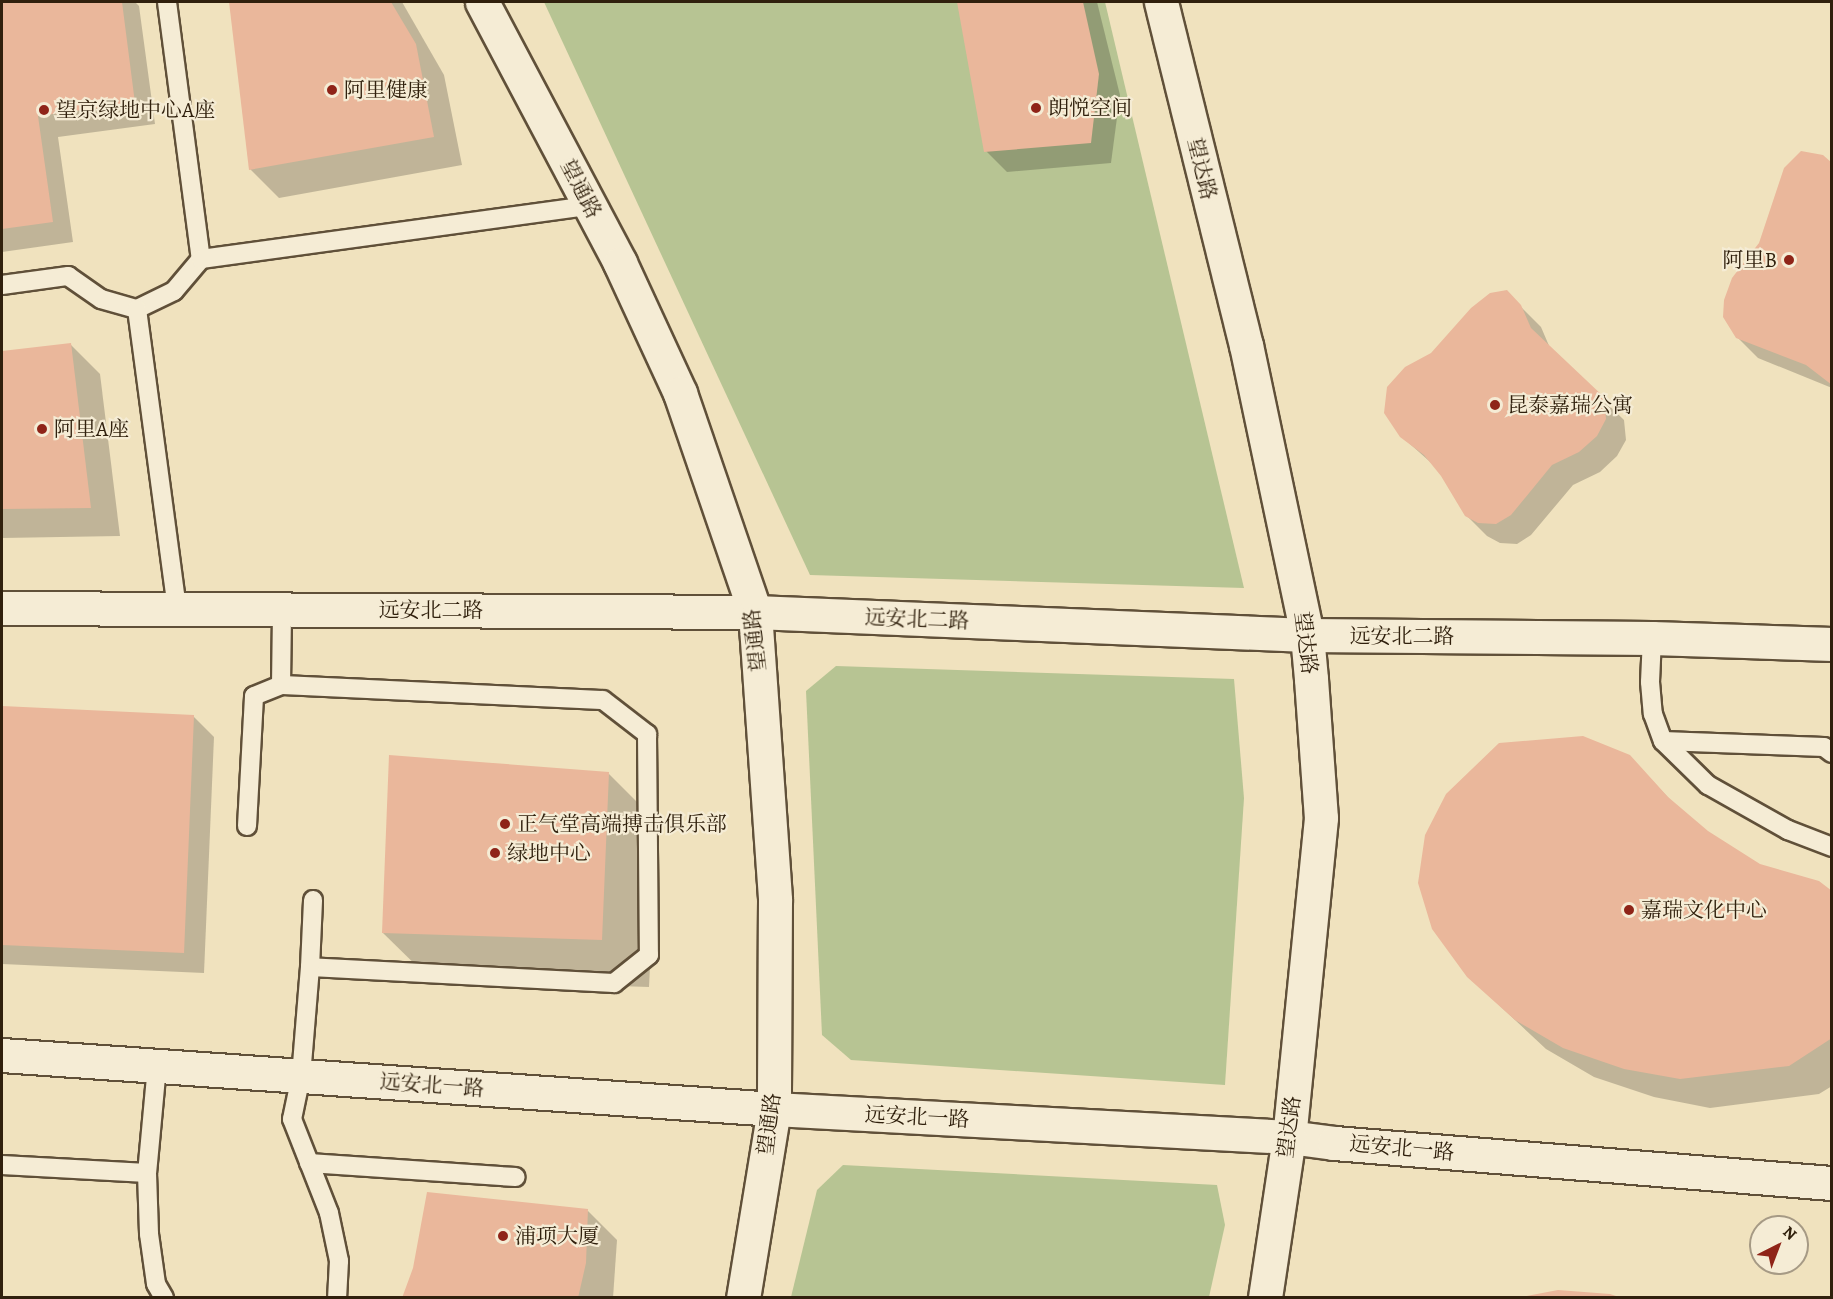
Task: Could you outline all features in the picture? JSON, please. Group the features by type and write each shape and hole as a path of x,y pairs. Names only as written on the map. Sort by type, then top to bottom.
{"street":[{"name":"望通路","path":"482,2 620,263 680,393 755,612 775,900 774,1109 742,1298"},
{"name":"望达路","path":"1161,2 1246,345 1307,635 1321,818 1289,1137 1265,1298"},
{"name":"远安北二路","path":"2,608 755,612 1307,635 1652,638 1832,644"},
{"name":"远安北一路","path":"2,1054 774,1109 1289,1137 1346,1144 1832,1183"}],"lane":[{"path":"167,2 201,259"},
{"path":"2,285 68,276 101,299 137,309 174,291 201,259 590,206"},
{"path":"137,309 177,609"},
{"path":"281,685 282,610"},
{"path":"1652,638 1650,682 1653,714 1663,741 1708,785 1788,830 1832,847"},
{"path":"247,826 254,696 281,685 603,700 647,734 648,955 614,983 310,967"},
{"path":"1663,741 1824,747 1832,753"},
{"path":"313,900 301,1076 292,1119 329,1213 339,1261 337,1298"},
{"path":"157,1066 147,1173 149,1234 156,1284 164,1298"},
{"path":"309,1163 516,1178"},
{"path":"2,1164 147,1173"}],"green space":[{"path":"544,2 1105,2 1244,588 810,575"},
{"path":"836,666 1234,679 1244,798 1225,1085 851,1060 822,1035 806,691"},
{"path":"843,1165 1217,1185 1225,1225 1209,1297 791,1297 817,1190"}],"building":[{"name":"望京绿地中心A座","path":"2,2 122,2 135,103 38,116 53,222 2,229"},
{"name":"阿里健康","path":"229,2 391,2 416,44 434,137 249,170"},
{"name":"朗悦空间","path":"957,2 1083,2 1099,74 1091,143 984,152"},
{"name":"阿里B","path":"1801,151 1823,155 1832,163 1832,385 1806,365 1736,338 1723,317 1724,300 1732,278 1759,243 1784,168"},
{"name":"昆泰嘉瑞公寓","path":"1507,290 1521,305 1531,328 1604,397 1606,419 1597,436 1579,452 1552,465 1511,515 1496,524 1478,523 1465,516 1441,476 1424,455 1400,437 1384,413 1387,387 1405,367 1431,353 1471,308 1490,293"},
{"name":"阿里A座","path":"71,343 91,508 2,509 2,351"},
{"path":"2,706 194,715 184,953 2,945"},
{"name":"嘉瑞文化中心","path":"1583,736 1630,755 1668,797 1708,831 1760,864 1819,881 1832,891 1832,1038 1789,1066 1680,1079 1624,1069 1563,1048 1515,1020 1467,977 1432,929 1418,883 1425,835 1446,794 1499,743"},
{"name":"绿地中心","path":"389,755 609,772 602,940 382,933"},
{"name":"浦项大厦","path":"427,1192 588,1209 586,1263 578,1298 402,1298 413,1268"},
{"path":"1558,1290 1610,1294 1619,1297 1516,1298"}],"place":[{"name":"阿里健康","path":"332,90"},
{"name":"朗悦空间","path":"1036,108"},
{"name":"望京绿地中心A座","path":"44,110"},
{"name":"阿里B","path":"1789,260"},
{"name":"昆泰嘉瑞公寓","path":"1495,405"},
{"name":"阿里A座","path":"42,429"},
{"name":"正气堂高端搏击俱乐部","path":"505,824"},
{"name":"绿地中心","path":"495,853"},
{"name":"嘉瑞文化中心","path":"1629,910"},
{"name":"浦项大厦","path":"503,1236"}]}
